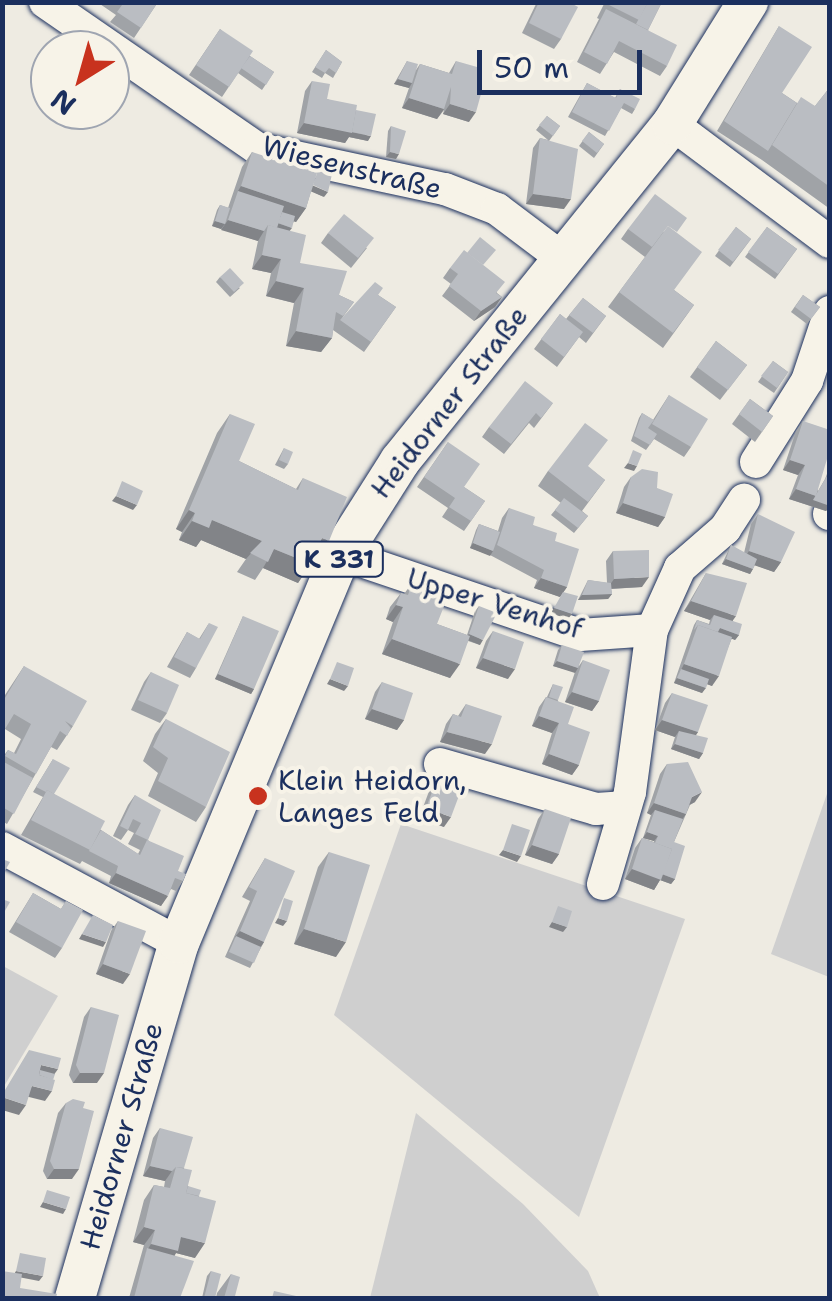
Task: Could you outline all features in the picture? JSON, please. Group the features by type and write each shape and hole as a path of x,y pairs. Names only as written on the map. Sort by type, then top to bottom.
{"main road":[{"name":"Heidorner Straße","path":"75,1298 180,944 341,554 400,461 672,124 748,2"}],"street":[{"name":"Wiesenstraße","path":"45,2 258,149 445,189 498,209 562,258"},
{"path":"672,124 830,242"},
{"path":"756,462 807,382 830,312"},
{"path":"603,884 623,806 652,630 680,568 725,529 744,500"},
{"name":"Upper Venhof","path":"341,554 580,635 652,630"},
{"path":"440,764 596,809 623,806"},
{"path":"2,848 180,944"}],"shaded area":[{"path":"829,788 830,977 771,954"},
{"path":"401,824 685,919 579,1217 334,1015"},
{"path":"3,966 58,996 3,1088"},
{"path":"416,1113 523,1204 588,1271 600,1298 370,1298"}],"building":[{"path":"119,2 158,2 141,28 117,12 122,5"},
{"path":"539,2 569,2 578,7 561,39 529,23"},
{"path":"608,2 648,2 639,20"},
{"path":"648,2 662,2 648,30 636,24"},
{"path":"606,9 677,45 667,66 619,41 607,64 584,52"},
{"path":"779,26 812,47 782,93 797,103 768,151 724,121"},
{"path":"220,29 253,51 229,87 196,65"},
{"path":"326,50 342,62 336,73 329,68 325,73 315,67"},
{"path":"250,56 274,72 266,85 241,68"},
{"path":"407,61 418,64 412,83 398,79"},
{"path":"456,61 477,67 481,94 476,112 450,104 451,87 444,109 409,98 420,64 452,74"},
{"path":"312,81 330,84 327,99 357,105 352,133 304,123"},
{"path":"587,83 616,98 620,89 640,99 635,109 624,103 609,131 572,112"},
{"path":"830,87 830,187 772,145 801,97 815,106"},
{"path":"356,110 376,114 371,136 352,132"},
{"path":"547,116 560,126 553,136 539,125"},
{"path":"391,126 406,131 399,154 390,152"},
{"path":"589,132 604,144 597,153 582,141"},
{"path":"540,138 578,149 571,199 533,194"},
{"path":"252,152 317,173 306,208 241,186"},
{"path":"300,167 332,174 328,192 313,185 317,173"},
{"path":"238,191 284,206 277,228 268,225 264,231 228,220"},
{"path":"655,194 687,218 677,232 668,226 652,247 628,229"},
{"path":"220,205 230,208 225,224 215,221"},
{"path":"282,212 295,216 292,228 278,223"},
{"path":"344,214 374,238 358,258 328,233"},
{"path":"268,225 306,235 300,263 347,271 339,295 354,302 343,316 336,312 332,338 296,331 304,288 276,281 281,259 262,255"},
{"path":"668,226 702,252 674,290 694,305 673,333 619,292"},
{"path":"736,227 751,239 733,262 718,250"},
{"path":"767,227 797,249 778,274 748,252"},
{"path":"480,237 496,250 483,265 467,253"},
{"path":"464,250 505,282 496,293 502,297 481,311 449,286 458,274 450,268"},
{"path":"230,268 244,283 234,292 220,277"},
{"path":"375,282 383,288 378,295 396,307 371,342 340,320"},
{"path":"803,295 820,307 811,319 795,307"},
{"path":"583,298 606,316 593,333 569,315"},
{"path":"560,314 583,332 564,357 541,339"},
{"path":"716,341 747,365 728,390 697,367"},
{"path":"773,361 788,372 777,388 761,376"},
{"path":"525,381 553,403 541,418 536,413 511,444 489,427"},
{"path":"669,395 708,419 691,447 652,424"},
{"path":"750,399 773,416 762,432 739,414"},
{"path":"642,413 654,420 648,428 657,434 650,445 634,436"},
{"path":"230,414 255,424 239,461 298,490 303,478 347,497 329,541 322,538 311,564 274,549 268,562 250,553 262,541 212,520 209,528 192,521 195,513 189,510"},
{"path":"803,421 830,430 830,449 816,496 796,489 805,465 790,460"},
{"path":"585,423 608,440 588,466 605,480 588,502 548,471"},
{"path":"448,442 480,464 464,487 485,501 471,521 449,507 455,498 424,477"},
{"path":"284,448 293,452 288,464 279,460"},
{"path":"633,450 642,454 637,466 628,463"},
{"path":"642,469 658,472 657,488 673,494 665,517 623,503 631,477"},
{"path":"827,476 830,477 830,506 813,500"},
{"path":"122,481 143,491 137,505 116,496"},
{"path":"564,498 588,516 578,528 555,510"},
{"path":"509,508 535,517 533,525 557,533 555,541 579,549 567,587 541,578 544,570 497,545"},
{"path":"758,514 795,532 781,562 749,551"},
{"path":"479,524 500,532 493,551 473,543"},
{"path":"731,545 757,559 753,569 726,559"},
{"path":"649,550 649,577 614,579 613,551"},
{"path":"706,573 747,583 736,616 691,601"},
{"path":"588,580 611,583 612,594 582,595"},
{"path":"412,583 448,596 437,624 470,636 460,664 392,639 403,607 396,605 401,593 408,595"},
{"path":"563,592 578,596 572,614 554,608"},
{"path":"479,606 497,613 483,640 469,634"},
{"path":"714,615 742,624 739,635 698,625 694,630 697,620 710,625"},
{"path":"243,616 279,631 254,689 218,674"},
{"path":"209,623 218,627 196,668 174,657 187,632 200,639"},
{"path":"698,625 732,637 719,676 684,664"},
{"path":"493,631 524,642 515,669 483,658"},
{"path":"562,645 584,652 578,668 557,661"},
{"path":"583,660 610,670 599,701 572,692"},
{"path":"337,662 354,668 348,686 330,679"},
{"path":"24,666 87,701 73,726 65,721 71,728 67,736 60,731 36,774 5,756 8,750 16,754 31,724 14,714 2,734 2,703"},
{"path":"681,669 709,679 706,688 677,678"},
{"path":"151,672 179,685 167,713 138,700"},
{"path":"382,682 413,693 404,720 372,709"},
{"path":"553,684 563,687 558,700 549,697"},
{"path":"672,693 708,705 698,732 662,720"},
{"path":"546,697 574,707 568,724 590,732 579,765 549,754 559,723 539,716"},
{"path":"466,704 502,716 492,744 447,732 453,714 461,717"},
{"path":"166,719 230,752 206,807 158,781 168,758 153,747"},
{"path":"679,731 708,738 703,753 675,744"},
{"path":"53,759 70,768 54,794 36,787"},
{"path":"2,761 33,778 14,814 2,809"},
{"path":"688,762 702,792 692,797 686,814 654,803 667,764"},
{"path":"438,776 463,785 451,817 426,808"},
{"path":"47,790 105,821 90,850 31,820"},
{"path":"135,795 161,810 148,840 135,834 141,823 133,819 128,830 120,826"},
{"path":"545,809 571,818 559,854 532,845"},
{"path":"655,810 683,819 674,842 685,846 675,879 662,874 672,849 655,843 658,836 647,832"},
{"path":"512,824 530,830 521,856 503,850"},
{"path":"101,830 140,855 147,840 184,856 178,871 186,874 183,881 175,878 168,896 116,873 118,866 89,851"},
{"path":"642,838 672,849 661,880 632,869"},
{"path":"329,852 370,865 346,942 304,929"},
{"path":"265,858 295,871 264,942 240,931 257,891 249,887"},
{"path":"2,859 10,862 2,876"},
{"path":"33,893 61,909 66,901 83,910 62,948 16,922"},
{"path":"284,898 293,901 287,921 278,918"},
{"path":"2,899 10,902 2,916"},
{"path":"558,906 572,911 567,927 552,922"},
{"path":"93,915 113,925 106,942 82,934"},
{"path":"118,921 146,931 130,974 103,964"},
{"path":"236,936 261,947 254,963 229,952"},
{"path":"91,1007 119,1015 104,1073 80,1073 76,1065"},
{"path":"29,1050 61,1058 58,1069 41,1065 39,1075 55,1080 52,1091 32,1086 26,1105 2,1095"},
{"path":"40,1070 55,1074 53,1080 39,1075"},
{"path":"73,1099 85,1102 83,1108 94,1111 79,1169 54,1169 50,1161 66,1103"},
{"path":"160,1128 193,1137 184,1168 172,1171 150,1166"},
{"path":"176,1167 192,1170 186,1193 216,1201 205,1243 181,1237 178,1251 151,1244 155,1230 144,1227 154,1185 170,1188"},
{"path":"188,1186 201,1190 199,1196 186,1193"},
{"path":"47,1190 70,1197 66,1209 43,1202"},
{"path":"147,1248 194,1261 180,1298 134,1298"},
{"path":"20,1253 46,1258 43,1276 16,1271"},
{"path":"2,1271 22,1274 20,1288 57,1294 56,1298 2,1298"},
{"path":"211,1271 221,1274 215,1298 204,1298"},
{"path":"231,1274 240,1277 235,1296 244,1298 224,1298"},
{"path":"274,1291 305,1298 272,1298"}],"place":[{"name":"Klein Heidorn, Langes Feld","path":"258,796"}]}
